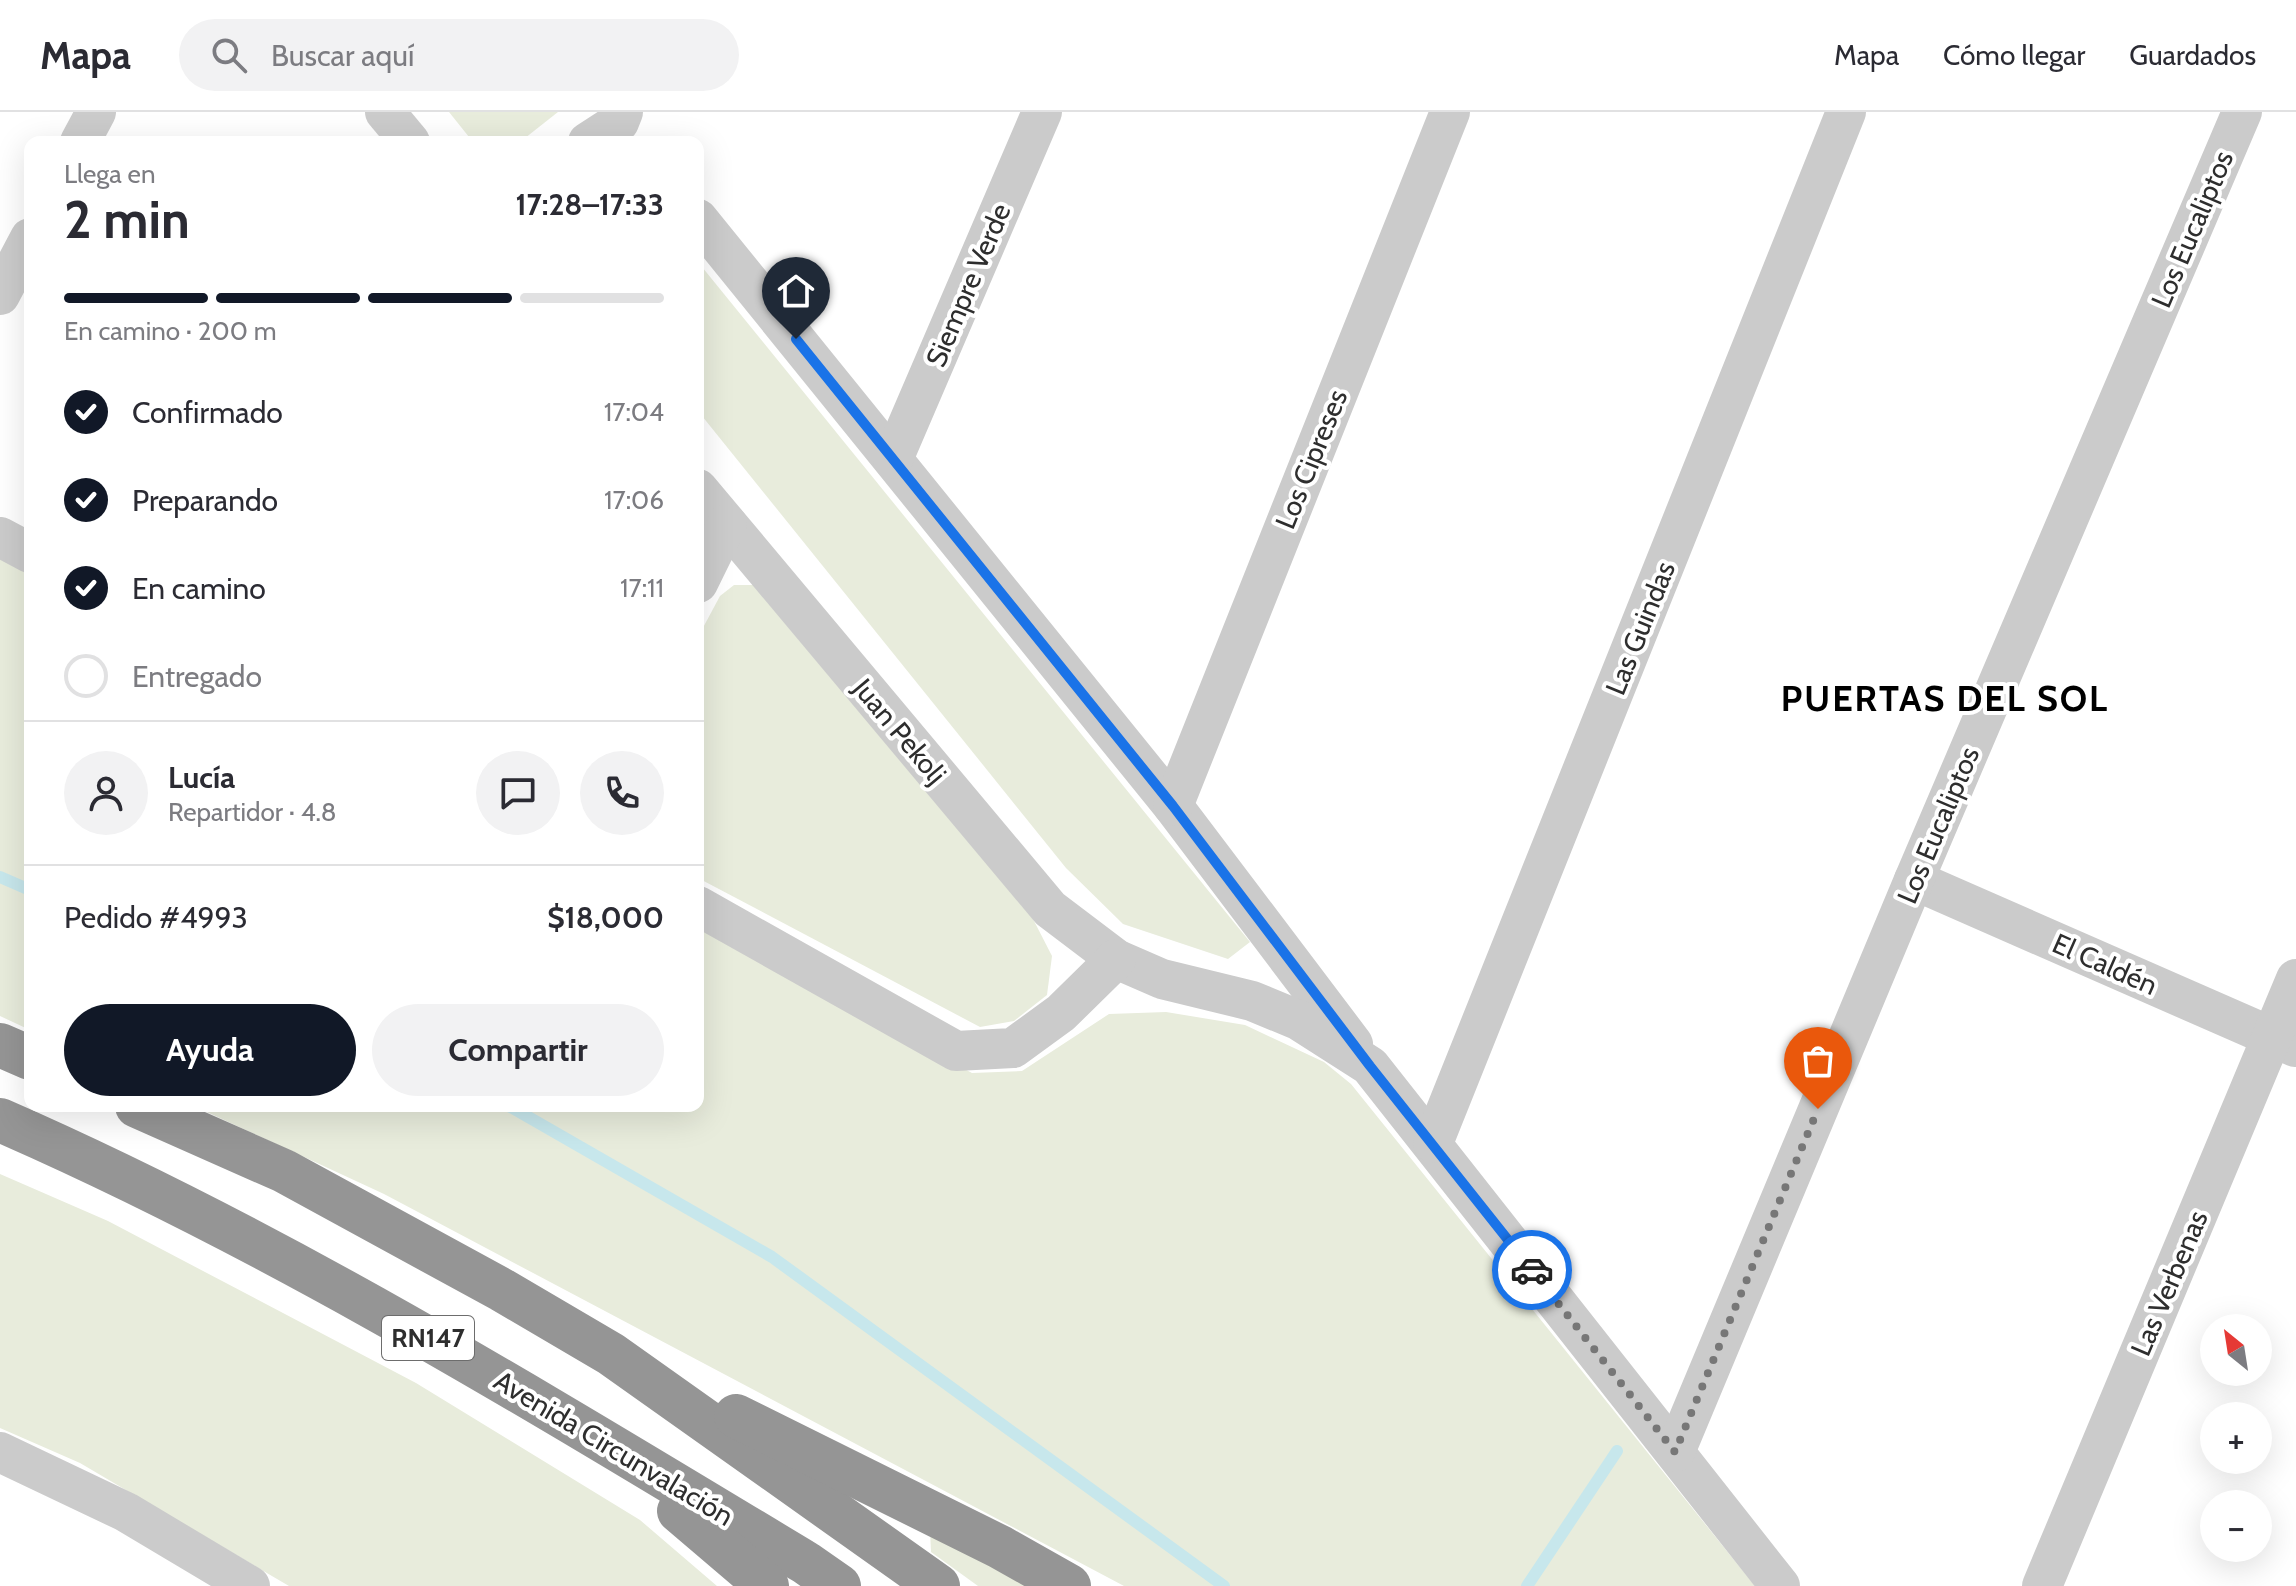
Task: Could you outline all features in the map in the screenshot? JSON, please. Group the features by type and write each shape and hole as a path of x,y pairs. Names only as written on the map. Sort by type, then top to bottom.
{"highway":[{"path":"0,1045 24,1055"},
{"name":"RN147","path":"151,1112 284,1171 502,1290 611,1354 938,1586"},
{"name":"Avenida Circunvalación","path":"0,1120 89,1159 319,1276 580,1427 839,1586"},
{"path":"611,1354 1000,1547 1069,1586"},
{"path":"580,1427 767,1586"}],"street":[{"path":"83,136 96,112"},
{"path":"385,112 405,136"},
{"name":"Siempre Verde","path":"893,459 1042,112"},
{"name":"Los Cipreses","path":"1173,806 1450,112"},
{"name":"Las Guindas","path":"1433,1143 1846,112"},
{"name":"Los Eucaliptos","path":"1675,1452 1914,880 2242,112"},
{"path":"704,226 1173,806 1370,1066 1780,1586"},
{"path":"0,295 24,249"},
{"name":"Juan Pekolj","path":"704,496 1050,909 1116,959 1162,979 1252,1001 1298,1020 1370,1066"},
{"path":"704,571 727,524"},
{"path":"0,537 24,550"},
{"name":"El Caldén","path":"1914,880 2284,1042"},
{"path":"704,909 956,1051 1013,1048 1061,1013 1116,959"},
{"name":"Las Verbenas","path":"2042,1586 2284,1042 2296,979"},
{"path":"0,1452 126,1512 248,1586"}],"green space":[{"path":"449,112 558,112 528,136 468,136"},
{"path":"704,269 1250,942 1228,959 1123,924 1066,868 704,418"},
{"path":"0,559 24,572 24,1027 0,1016"},
{"path":"734,585 753,585 1033,919 1052,956 1047,995 1014,1021 980,1027 704,881 704,626 720,596"},
{"path":"704,931 972,1073 1022,1071 1109,1014 1166,1012 1245,1025 1324,1062 1351,1084 1755,1586 1124,1586 384,1194 207,1112 704,1112"},
{"path":"0,1174 108,1221 416,1383 640,1520 717,1586 289,1586 80,1463 0,1428"},
{"path":"930,1530 1045,1586 978,1586 931,1552"}],"waterway":[{"path":"0,877 24,887"},
{"path":"519,1112 772,1257 1224,1586"},
{"path":"1527,1586 1617,1451"}],"way so far":[{"path":"1532,1270 1675,1452 1818,1109"}],"district":[{"name":"PUERTAS DEL SOL","path":"1945,698"}],"route":[{"path":"796,339 1173,806 1370,1066 1532,1270"}]}
